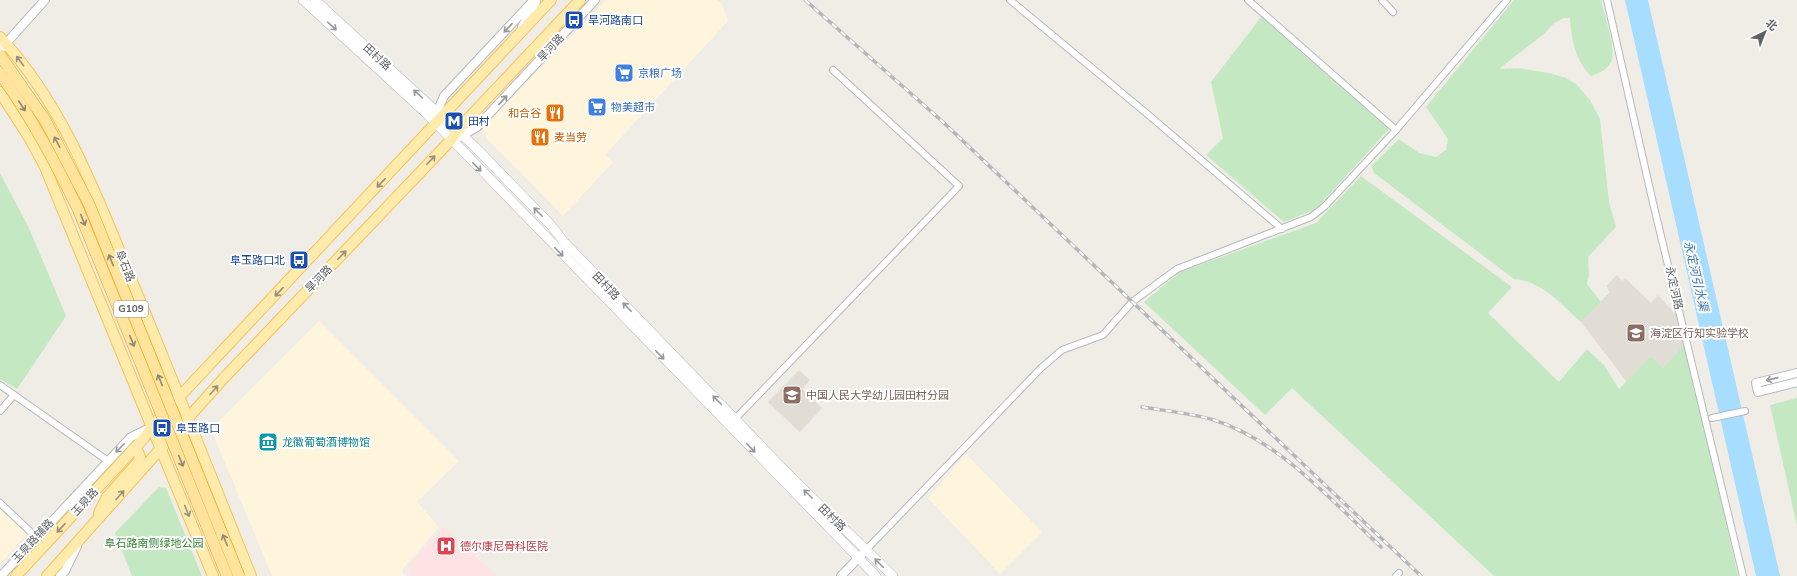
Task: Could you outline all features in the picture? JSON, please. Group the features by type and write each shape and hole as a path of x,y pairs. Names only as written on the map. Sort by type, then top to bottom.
{"highway":[{"name":"阜石路","path":"0,55 45,120 89,204 240,576"},
{"name":"阜石路","path":"0,74 35,127 58,167 78,209 227,576"}],"main road":[{"name":"田村路","path":"303,0 439,117 460,133 550,224 564,242 735,419 865,551 893,576"},
{"name":"田村路","path":"315,0 439,117 450,140 876,576"},
{"name":"旱河路","path":"152,426 439,117 551,0"},
{"name":"旱河路","path":"162,448 222,380 450,140 460,133 526,56 580,0"},
{"name":"阜石路","path":"2,44 52,106 90,179 251,576"},
{"path":"0,92 30,139 45,166 162,448 213,576"},
{"name":"玉泉路","path":"16,576 132,450 152,426"},
{"name":"玉泉路","path":"47,576 162,448"},
{"path":"95,522 107,497 138,462 140,457 138,452 132,450"}],"street":[{"path":"2,44 45,0"},
{"name":"旱河路","path":"439,117 444,96 534,0"},
{"path":"516,37 538,0"},
{"name":"旱河路","path":"460,133 477,127 596,0"},
{"path":"1010,0 1145,112 1282,229"},
{"path":"1248,0 1396,130"},
{"path":"1382,0 1393,12"},
{"path":"841,576 1041,368 1062,350 1103,335 1132,302 1177,269 1311,217 1325,206 1396,130 1507,0"},
{"name":"永定河路","path":"1607,0 1657,219 1743,576"},
{"path":"526,56 571,26"},
{"path":"735,419 959,186 834,70"},
{"path":"1797,374 1756,383 1758,392 1797,382"},
{"path":"0,385 108,461"},
{"path":"0,411 14,395"},
{"path":"1712,418 1745,411"},
{"name":"玉泉路辅路","path":"0,576 131,437 152,426"},
{"path":"0,503 36,537 24,567"},
{"path":"60,576 65,571 82,537"}],"shaded area":[{"name":"京粮广场","path":"606,0 717,0 722,4 728,21 605,155 613,162 563,216 487,139 483,128"},
{"name":"海淀区行知实验学校","path":"1617,275 1622,281 1625,278 1651,303 1658,295 1679,318 1685,343 1663,368 1651,356 1627,382 1581,322 1610,292 1606,286"},
{"path":"319,321 459,461 417,502 439,527 402,570 404,576 272,576 211,429"},
{"name":"中国人民大学幼儿园田村分园","path":"799,370 810,380 802,389 822,408 800,432 768,402"},
{"path":"966,454 1042,532 1000,574 928,498"},
{"path":"0,509 27,534 0,564"},
{"name":"德尔康尼骨科医院","path":"444,527 497,576 410,576 408,566"}],"green space":[{"path":"1514,0 1601,0 1609,31 1612,49 1611,62 1605,69 1591,76 1582,64 1575,49 1570,18 1564,18 1554,23 1544,34 1499,69 1518,68 1549,73 1566,78 1576,84 1590,100 1600,119 1609,202 1616,227 1588,257 1589,275 1587,284 1601,302 1581,322 1550,294 1533,284 1514,279 1374,173 1371,166 1399,139 1419,153 1436,157 1446,150 1448,139 1426,107"},
{"path":"1261,17 1389,129 1316,209 1284,222 1206,155 1223,138 1211,82"},
{"path":"0,173 29,228 66,316 17,389 0,379"},
{"path":"1361,176 1512,287 1488,313 1559,382 1587,349 1604,365 1619,389 1651,356 1663,368 1685,343 1738,576 1494,576 1292,388 1265,415 1144,302 1180,272 1316,223"},
{"path":"1797,398 1797,526 1770,405"},
{"name":"阜石路南侧绿地公园","path":"159,487 166,488 202,576 132,576 115,533"}],"water":[{"name":"永定河引水渠","path":"1625,0 1648,0 1780,576 1756,576"}],"railway":[{"path":"805,0 943,122 1421,576"},
{"path":"1142,407 1214,420 1261,442 1304,474 1381,547"}],"place":[{"name":"旱河路南口","path":"574,20"},
{"name":"京粮广场","path":"624,73"},
{"name":"物美超市","path":"597,107"},
{"name":"和合谷","path":"555,113"},
{"name":"田村","path":"454,121"},
{"name":"麦当劳","path":"540,137"},
{"name":"阜玉路口北","path":"299,260"},
{"name":"海淀区行知实验学校","path":"1636,333"},
{"name":"中国人民大学幼儿园田村分园","path":"792,395"},
{"name":"阜玉路口","path":"162,428"},
{"name":"龙徽葡萄酒博物馆","path":"268,442"},
{"name":"德尔康尼骨科医院","path":"446,546"}]}
